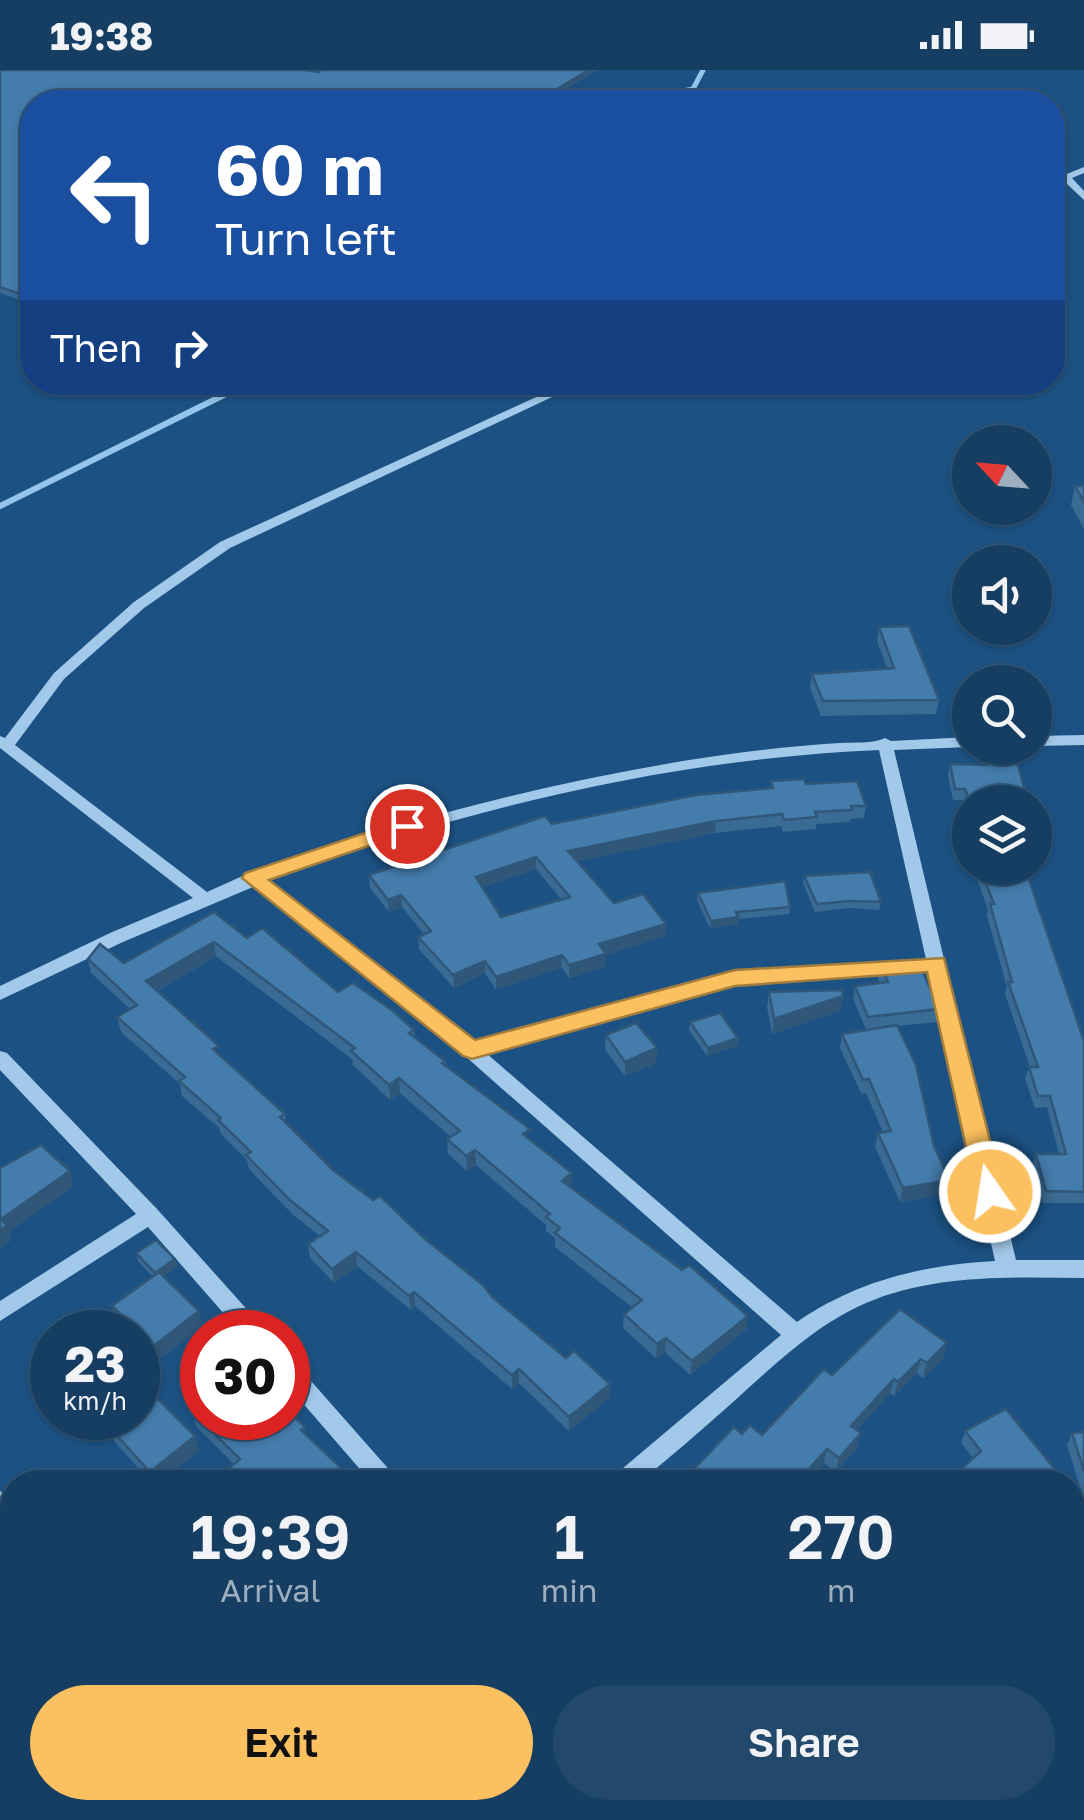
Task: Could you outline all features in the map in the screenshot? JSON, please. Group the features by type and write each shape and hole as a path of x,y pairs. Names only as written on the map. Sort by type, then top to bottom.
{"street":[{"path":"1084,170 1067,178 1084,197"},
{"path":"202,897 3,744 59,676 139,605 224,545 551,395"},
{"path":"1052,741 1084,740"},
{"path":"0,994 202,897 370,836 600,777 683,763 886,743 952,742"},
{"path":"886,743 1007,1268"},
{"path":"252,878 472,1050 796,1334"},
{"path":"472,1050 735,978 936,964"},
{"path":"0,1058 234,1310"},
{"path":"0,1312 150,1215"},
{"path":"638,1470 796,1334 834,1308 878,1289 941,1274 1007,1268 1084,1269"},
{"path":"310,1396 375,1470"}],"building":[{"path":"0,70 589,70 555,90 20,90 20,294 0,287"},
{"path":"1075,486 1084,486 1084,502"},
{"path":"909,626 939,700 823,701 812,674 894,668 879,627"},
{"path":"950,764 1018,765 1023,785 954,785"},
{"path":"771,781 857,781 866,806 815,812 817,817 784,820 782,814 716,821 568,851 614,903 643,894 666,924 599,944 606,954 569,965 562,955 496,977 485,961 453,975 418,937 431,931 401,895 388,900 369,875 545,816 552,824 696,795 773,788","holes":["536,857 570,897 501,917 476,877"]},
{"path":"870,872 881,902 817,904 804,876"},
{"path":"785,881 790,907 736,912 738,917 711,921 698,893"},
{"path":"987,885 1031,885 1084,1041 1084,1192 1046,1191 1036,1154 1066,1154 1050,1096 1038,1096 1029,1067 1038,1067 1008,982 1012,982 990,904 994,904"},
{"path":"214,912 247,938 262,928 338,992 353,983 393,1011 414,1030 409,1033 445,1061 442,1063 530,1129 523,1134 572,1173 562,1181 682,1270 689,1265 748,1316 692,1361 666,1338 657,1344 624,1314 642,1300 555,1233 560,1228 546,1217 550,1214 475,1150 466,1156 447,1139 460,1131 399,1078 389,1085 351,1051 355,1048 214,942 146,981 219,1046 213,1049 285,1114 280,1117 333,1170 373,1200 380,1196 566,1358 574,1351 610,1384 569,1417 519,1369 512,1375 414,1292 409,1296 356,1252 332,1269 308,1244 328,1231 290,1200 246,1155 251,1152 218,1120 221,1118 179,1081 185,1077 117,1017 137,1005 88,959 100,944 124,963"},
{"path":"919,963 939,1009 868,1017 855,986 888,982 881,966"},
{"path":"842,990 843,996 774,1019 769,992"},
{"path":"720,1013 738,1038 708,1048 690,1022"},
{"path":"636,1023 657,1048 625,1062 606,1035"},
{"path":"897,1025 916,1065 934,1146 950,1180 903,1188 878,1133 891,1131 869,1079 863,1080 842,1034"},
{"path":"41,1145 70,1171 1,1219 7,1226 0,1230 0,1168"},
{"path":"156,1240 175,1259 155,1273 136,1253"},
{"path":"159,1272 198,1310 180,1310 180,1326 160,1341 160,1310 116,1310 112,1306"},
{"path":"900,1309 947,1343 927,1363 921,1359 898,1382 894,1379 851,1426 861,1433 839,1458 827,1449 808,1470 694,1469 734,1427 742,1434 750,1425 762,1435 824,1369 832,1375"},
{"path":"160,1401 180,1421 180,1440 190,1440 148,1470 121,1440 160,1440"},
{"path":"1006,1409 1056,1470 960,1470 981,1451 965,1431"},
{"path":"1084,1432 1084,1470 1084,1470 1072,1433"},
{"path":"310,1439 343,1470 227,1470 240,1459 221,1440"}],"waterway":[{"path":"688,90 693,89 703,70"},
{"path":"0,506 224,395"}],"route":[{"path":"407,826 252,878 472,1050 735,978 936,964 990,1192"}]}
